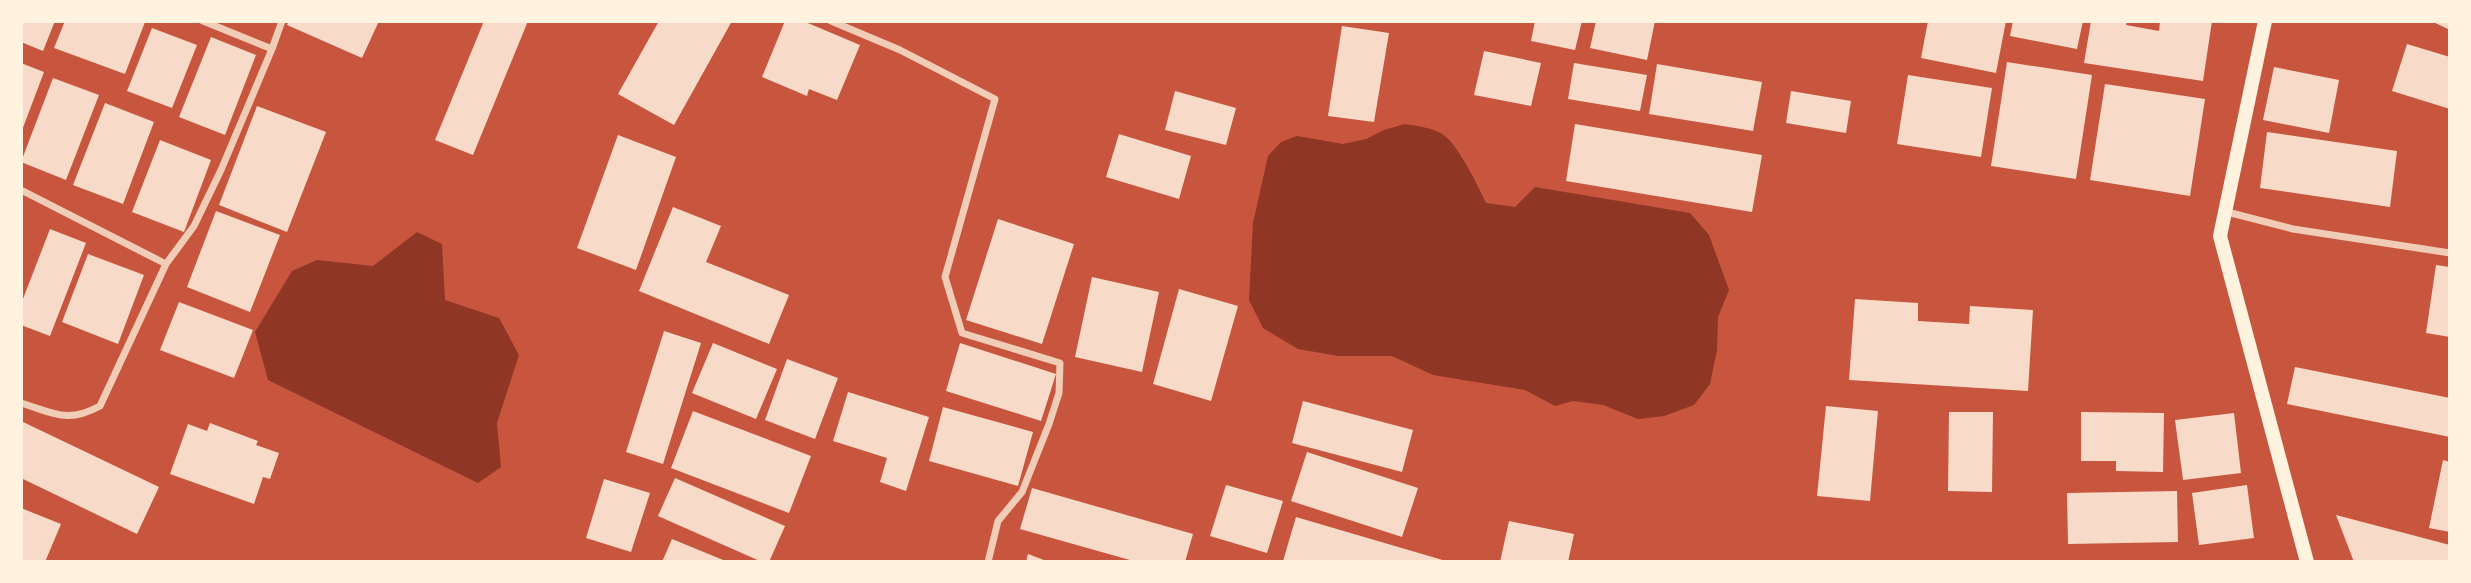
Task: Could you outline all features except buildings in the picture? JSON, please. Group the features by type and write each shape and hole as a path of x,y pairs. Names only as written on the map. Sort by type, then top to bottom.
{"main road":[{"path":"2264,21 2220,236 2307,562"}],"street":[{"path":"204,21 272,49"},
{"path":"21,403 64,416 82,416 100,406 166,264 194,226 221,170 282,21"},
{"path":"831,21 900,50 995,99 945,277 962,333 1060,363 1059,393 1049,424 1022,492 998,521 988,562"},
{"path":"21,190 166,264"},
{"path":"2227,212 2294,229 2450,253"}],"shaded area":[{"path":"1405,124 1432,129 1446,137 1463,159 1486,203 1515,207 1535,187 1690,213 1709,235 1729,290 1718,317 1717,350 1710,384 1694,405 1664,416 1638,419 1603,405 1573,401 1555,406 1525,390 1433,375 1392,356 1338,356 1298,349 1263,328 1249,300 1253,223 1268,156 1281,142 1297,136 1343,144 1366,139"},
{"path":"417,232 442,244 445,300 499,318 519,355 497,423 501,467 478,483 268,380 255,332 292,271 317,260 373,266"}]}
